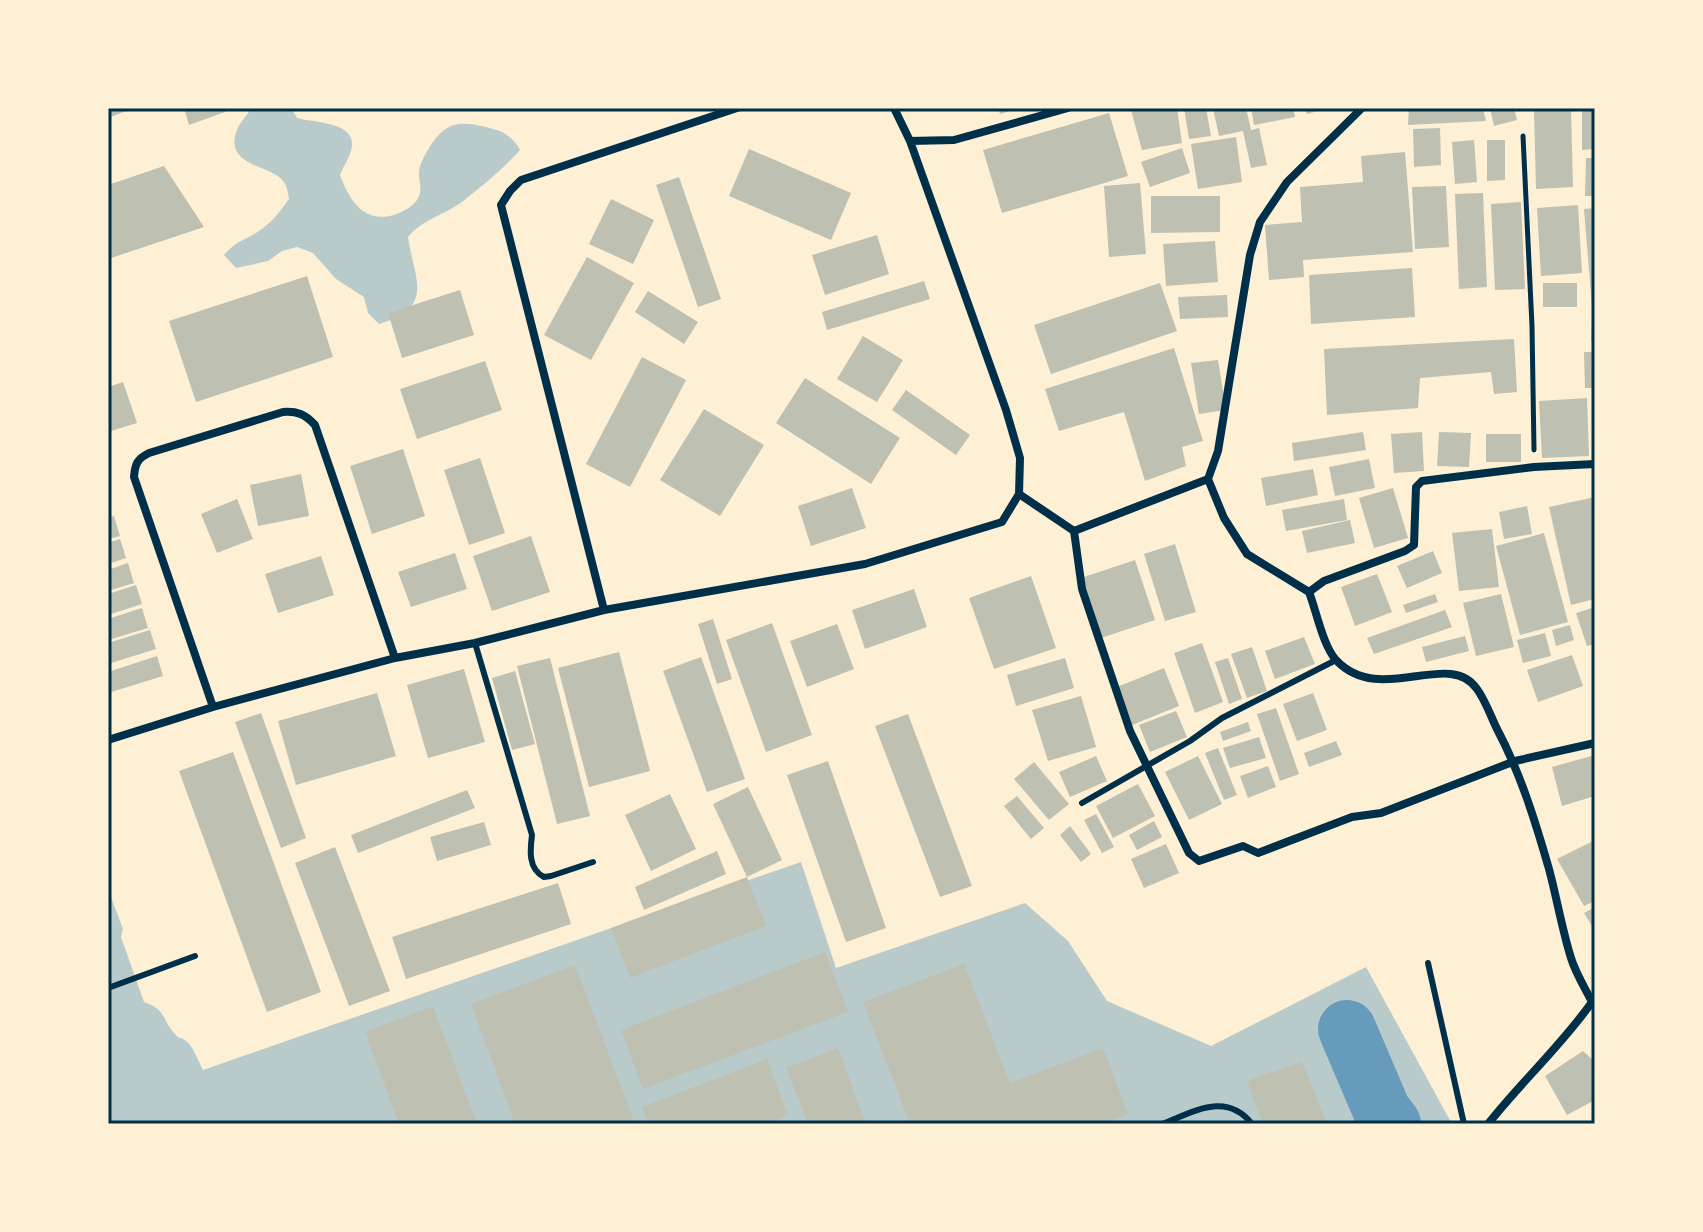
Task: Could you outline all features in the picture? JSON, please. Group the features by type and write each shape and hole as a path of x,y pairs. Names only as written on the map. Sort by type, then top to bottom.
{"street":[{"path":"604,610 501,205 521,180 737,108"},
{"path":"108,740 213,707 395,658 475,643 604,610 865,564 1002,522 1019,494 1020,458 1006,410 910,141 894,108"},
{"path":"910,141 954,140 1068,108"},
{"path":"1362,108 1287,182 1260,222 1245,281 1218,451 1208,479 1224,518 1247,554 1309,592 1329,649 1336,660 1359,677 1390,681 1453,673 1464,676 1476,688 1515,761 1549,868 1572,961 1594,1003 1488,1124"},
{"path":"213,707 134,477 135,466 139,458 149,453 283,412 295,411 307,416 315,425 395,658"},
{"path":"1309,592 1324,581 1414,545 1416,487 1422,481 1534,467 1595,464"},
{"path":"1074,531 1208,479"},
{"path":"1019,494 1074,531 1082,589 1130,731 1189,853 1199,861 1243,846 1258,853 1352,817 1381,813 1515,761 1595,743"}],"lane":[{"path":"475,643 532,835 531,859 534,869 544,877 593,862"},
{"path":"1082,803 1190,741 1222,718 1336,660"},
{"path":"108,988 195,956"},
{"path":"1428,963 1464,1124"},
{"path":"1162,1124 1221,1105 1242,1111 1252,1124"}],"path":[{"path":"1523,136 1532,326 1534,467"}],"shaded area":[{"path":"251,108 291,108 297,118 333,125 349,134 351,151 340,175 360,209 376,216 397,214 415,202 420,192 419,171 423,159 446,129 467,124 497,130 510,137 520,150 462,202 420,226 408,237 416,279 415,300 397,317 379,324 368,313 364,297 336,279 313,253 297,247 282,251 268,261 236,268 224,255 266,226 289,199 283,181 242,158 237,151 234,142 237,130"},
{"path":"801,862 836,968 1025,903 1068,941 1107,1001 1211,1046 1366,967 1452,1124 108,1124 108,889 144,1002 157,1008 175,1034 189,1044 203,1070"}],"building":[{"path":"108,108 134,108 108,118"},
{"path":"184,108 236,108 189,125"},
{"path":"998,108 1017,108 1017,109 1000,114"},
{"path":"1177,108 1182,143 1142,150 1131,110"},
{"path":"1184,108 1206,108 1211,136 1189,139"},
{"path":"1213,108 1246,108 1251,130 1259,128 1267,165 1251,168 1243,131 1219,136"},
{"path":"1251,108 1293,108 1295,117 1254,125"},
{"path":"1305,108 1325,108 1325,109 1307,114"},
{"path":"1409,108 1483,108 1486,121 1408,125"},
{"path":"1490,108 1514,108 1517,120 1494,126"},
{"path":"1582,108 1595,108 1595,149 1582,150"},
{"path":"1571,110 1573,187 1536,189 1534,111"},
{"path":"1109,113 1128,176 1002,213 983,150"},
{"path":"1440,128 1441,165 1414,167 1413,129"},
{"path":"1236,137 1242,182 1198,189 1191,144"},
{"path":"1474,140 1477,182 1455,184 1452,142"},
{"path":"1487,140 1505,140 1505,180 1487,181"},
{"path":"1182,148 1190,173 1150,187 1141,162"},
{"path":"749,149 851,193 831,240 729,196"},
{"path":"1405,152 1413,252 1303,260 1304,277 1269,280 1265,225 1302,222 1300,187 1363,182 1361,156"},
{"path":"1586,158 1595,158 1595,196 1585,196"},
{"path":"164,166 204,227 108,259 108,185"},
{"path":"679,177 721,299 698,307 656,185"},
{"path":"1140,183 1146,254 1109,257 1104,186"},
{"path":"1446,186 1449,247 1415,249 1412,187"},
{"path":"1483,193 1487,287 1459,289 1455,194"},
{"path":"1151,196 1220,196 1220,232 1151,233"},
{"path":"611,199 654,220 633,264 589,244"},
{"path":"1521,202 1525,289 1495,290 1491,204"},
{"path":"1578,205 1582,273 1541,276 1537,208"},
{"path":"1595,208 1595,306 1592,307 1584,209"},
{"path":"877,235 889,274 825,295 812,255"},
{"path":"1215,241 1218,282 1166,286 1163,244"},
{"path":"587,257 634,283 591,360 544,335"},
{"path":"1412,268 1415,317 1311,324 1309,275"},
{"path":"307,276 333,357 196,402 169,321"},
{"path":"924,281 930,299 827,330 822,312"},
{"path":"1160,283 1177,331 1051,374 1034,325"},
{"path":"1543,283 1577,283 1577,307 1543,307"},
{"path":"460,290 474,335 402,358 388,313"},
{"path":"648,291 698,322 684,344 635,312"},
{"path":"1227,295 1228,317 1180,319 1178,297"},
{"path":"1592,321 1595,321 1595,341 1591,341"},
{"path":"863,336 903,360 877,402 837,379"},
{"path":"1514,339 1517,392 1494,394 1491,372 1420,378 1418,408 1327,415 1324,349"},
{"path":"1174,348 1203,441 1182,447 1186,466 1145,481 1124,412 1059,431 1045,389"},
{"path":"1584,352 1595,352 1595,388 1585,388"},
{"path":"642,357 686,380 630,487 586,464"},
{"path":"1218,360 1226,410 1199,414 1191,363"},
{"path":"485,361 502,410 417,439 400,389"},
{"path":"805,378 900,438 871,484 776,423"},
{"path":"123,382 137,423 108,432 108,387"},
{"path":"906,390 970,435 956,455 892,410"},
{"path":"1587,398 1589,456 1542,458 1539,401"},
{"path":"704,409 764,445 720,516 660,480"},
{"path":"1363,432 1366,450 1294,461 1292,443"},
{"path":"1422,432 1424,471 1394,473 1391,434"},
{"path":"1439,432 1471,433 1469,467 1437,466"},
{"path":"1486,434 1521,434 1521,462 1486,462"},
{"path":"403,449 425,516 372,534 350,466"},
{"path":"480,458 505,533 469,545 444,470"},
{"path":"1369,459 1375,488 1335,496 1329,467"},
{"path":"1313,469 1318,495 1266,506 1261,478"},
{"path":"301,474 309,516 258,526 250,485"},
{"path":"852,488 866,528 811,546 798,506"},
{"path":"1393,488 1408,538 1374,548 1359,498"},
{"path":"1595,497 1595,599 1571,605 1549,507"},
{"path":"237,499 253,539 217,553 201,514"},
{"path":"1344,499 1347,520 1286,531 1282,510"},
{"path":"1527,506 1532,534 1504,539 1499,512"},
{"path":"114,516 120,536 108,539 108,518"},
{"path":"1350,520 1355,543 1307,553 1302,531"},
{"path":"1492,529 1499,587 1459,591 1452,533"},
{"path":"1544,533 1568,622 1520,635 1496,546"},
{"path":"531,536 550,592 492,611 473,556"},
{"path":"120,539 126,558 108,564 108,543"},
{"path":"1175,544 1196,612 1165,621 1144,554"},
{"path":"1433,551 1442,573 1407,588 1397,566"},
{"path":"455,553 467,589 411,607 398,572"},
{"path":"321,556 334,595 278,613 265,574"},
{"path":"1135,560 1155,620 1101,638 1081,578"},
{"path":"128,563 134,583 108,591 108,570"},
{"path":"1377,574 1392,612 1355,626 1341,587"},
{"path":"1031,576 1056,648 994,669 969,598"},
{"path":"136,585 142,604 108,615 108,594"},
{"path":"914,589 927,627 865,649 852,610"},
{"path":"1435,594 1438,602 1406,613 1403,605"},
{"path":"1501,594 1514,647 1476,656 1463,603"},
{"path":"1595,607 1595,644 1587,646 1576,613"},
{"path":"142,608 148,628 108,640 108,619"},
{"path":"1445,610 1452,627 1374,654 1367,638"},
{"path":"713,619 732,679 717,684 698,624"},
{"path":"772,623 812,735 766,752 726,640"},
{"path":"837,624 854,669 807,687 790,641"},
{"path":"1570,625 1574,640 1556,646 1552,630"},
{"path":"150,630 156,649 108,664 108,643"},
{"path":"1545,633 1551,656 1523,663 1517,640"},
{"path":"1465,636 1469,651 1426,662 1422,647"},
{"path":"1304,637 1315,664 1275,679 1265,651"},
{"path":"1202,643 1223,702 1195,713 1174,653"},
{"path":"1252,647 1267,691 1247,698 1231,654"},
{"path":"619,652 650,771 589,787 558,668"},
{"path":"1572,655 1583,686 1538,702 1527,670"},
{"path":"157,656 163,676 108,693 108,672"},
{"path":"701,657 745,779 707,792 663,671"},
{"path":"550,658 590,816 557,824 517,666"},
{"path":"1065,658 1074,688 1016,706 1007,675"},
{"path":"1228,658 1242,699 1229,704 1215,662"},
{"path":"1164,668 1179,706 1132,725 1117,687"},
{"path":"464,669 485,742 428,758 407,685"},
{"path":"515,671 535,744 512,750 492,678"},
{"path":"377,693 396,756 296,785 278,721"},
{"path":"1313,693 1327,730 1297,741 1283,704"},
{"path":"1081,696 1096,747 1048,761 1032,710"},
{"path":"1276,708 1299,774 1280,781 1257,714"},
{"path":"1176,711 1187,737 1150,752 1139,725"},
{"path":"261,713 306,838 281,848 235,722"},
{"path":"908,714 972,886 940,897 875,726"},
{"path":"1248,722 1251,731 1223,741 1220,732"},
{"path":"1259,737 1266,758 1230,768 1223,748"},
{"path":"1336,741 1342,755 1309,767 1304,753"},
{"path":"1218,748 1237,795 1224,800 1205,753"},
{"path":"233,752 321,992 267,1012 179,771"},
{"path":"1595,755 1595,796 1562,806 1552,767"},
{"path":"1096,756 1107,781 1070,797 1059,772"},
{"path":"1198,756 1222,804 1189,820 1165,772"},
{"path":"828,761 886,928 846,942 787,775"},
{"path":"1034,762 1069,804 1049,820 1014,779"},
{"path":"1268,766 1276,787 1248,798 1240,776"},
{"path":"1138,784 1155,816 1113,838 1096,806"},
{"path":"748,787 782,860 747,877 713,804"},
{"path":"467,790 475,808 358,853 351,835"},
{"path":"670,794 696,849 651,871 625,815"},
{"path":"1017,796 1044,828 1031,839 1004,806"},
{"path":"1096,814 1114,847 1102,853 1084,820"},
{"path":"1154,821 1162,837 1137,850 1129,835"},
{"path":"484,822 491,845 437,861 430,837"},
{"path":"1070,826 1091,854 1081,862 1060,835"},
{"path":"1595,840 1595,901 1584,906 1557,859"},
{"path":"1166,844 1179,873 1144,888 1131,859"},
{"path":"335,847 390,991 349,1006 295,863"},
{"path":"717,851 726,874 644,910 635,887"},
{"path":"747,877 766,926 630,978 611,928"},
{"path":"558,883 571,924 406,979 392,937"},
{"path":"1595,907 1595,931 1584,913"},
{"path":"825,952 848,1012 643,1089 621,1030"},
{"path":"964,964 1010,1083 1103,1048 1128,1114 1100,1124 910,1124 863,1002"},
{"path":"575,965 635,1124 515,1124 471,1004"},
{"path":"433,1006 477,1124 399,1124 365,1032"},
{"path":"838,1048 866,1124 808,1124 786,1068"},
{"path":"1583,1051 1595,1062 1595,1100 1567,1115 1545,1076"},
{"path":"767,1059 788,1115 766,1124 649,1124 642,1107"},
{"path":"1302,1061 1327,1124 1263,1124 1247,1081"}],"waterway":[{"path":"1347,1029 1382,1111 1392,1124"}]}
